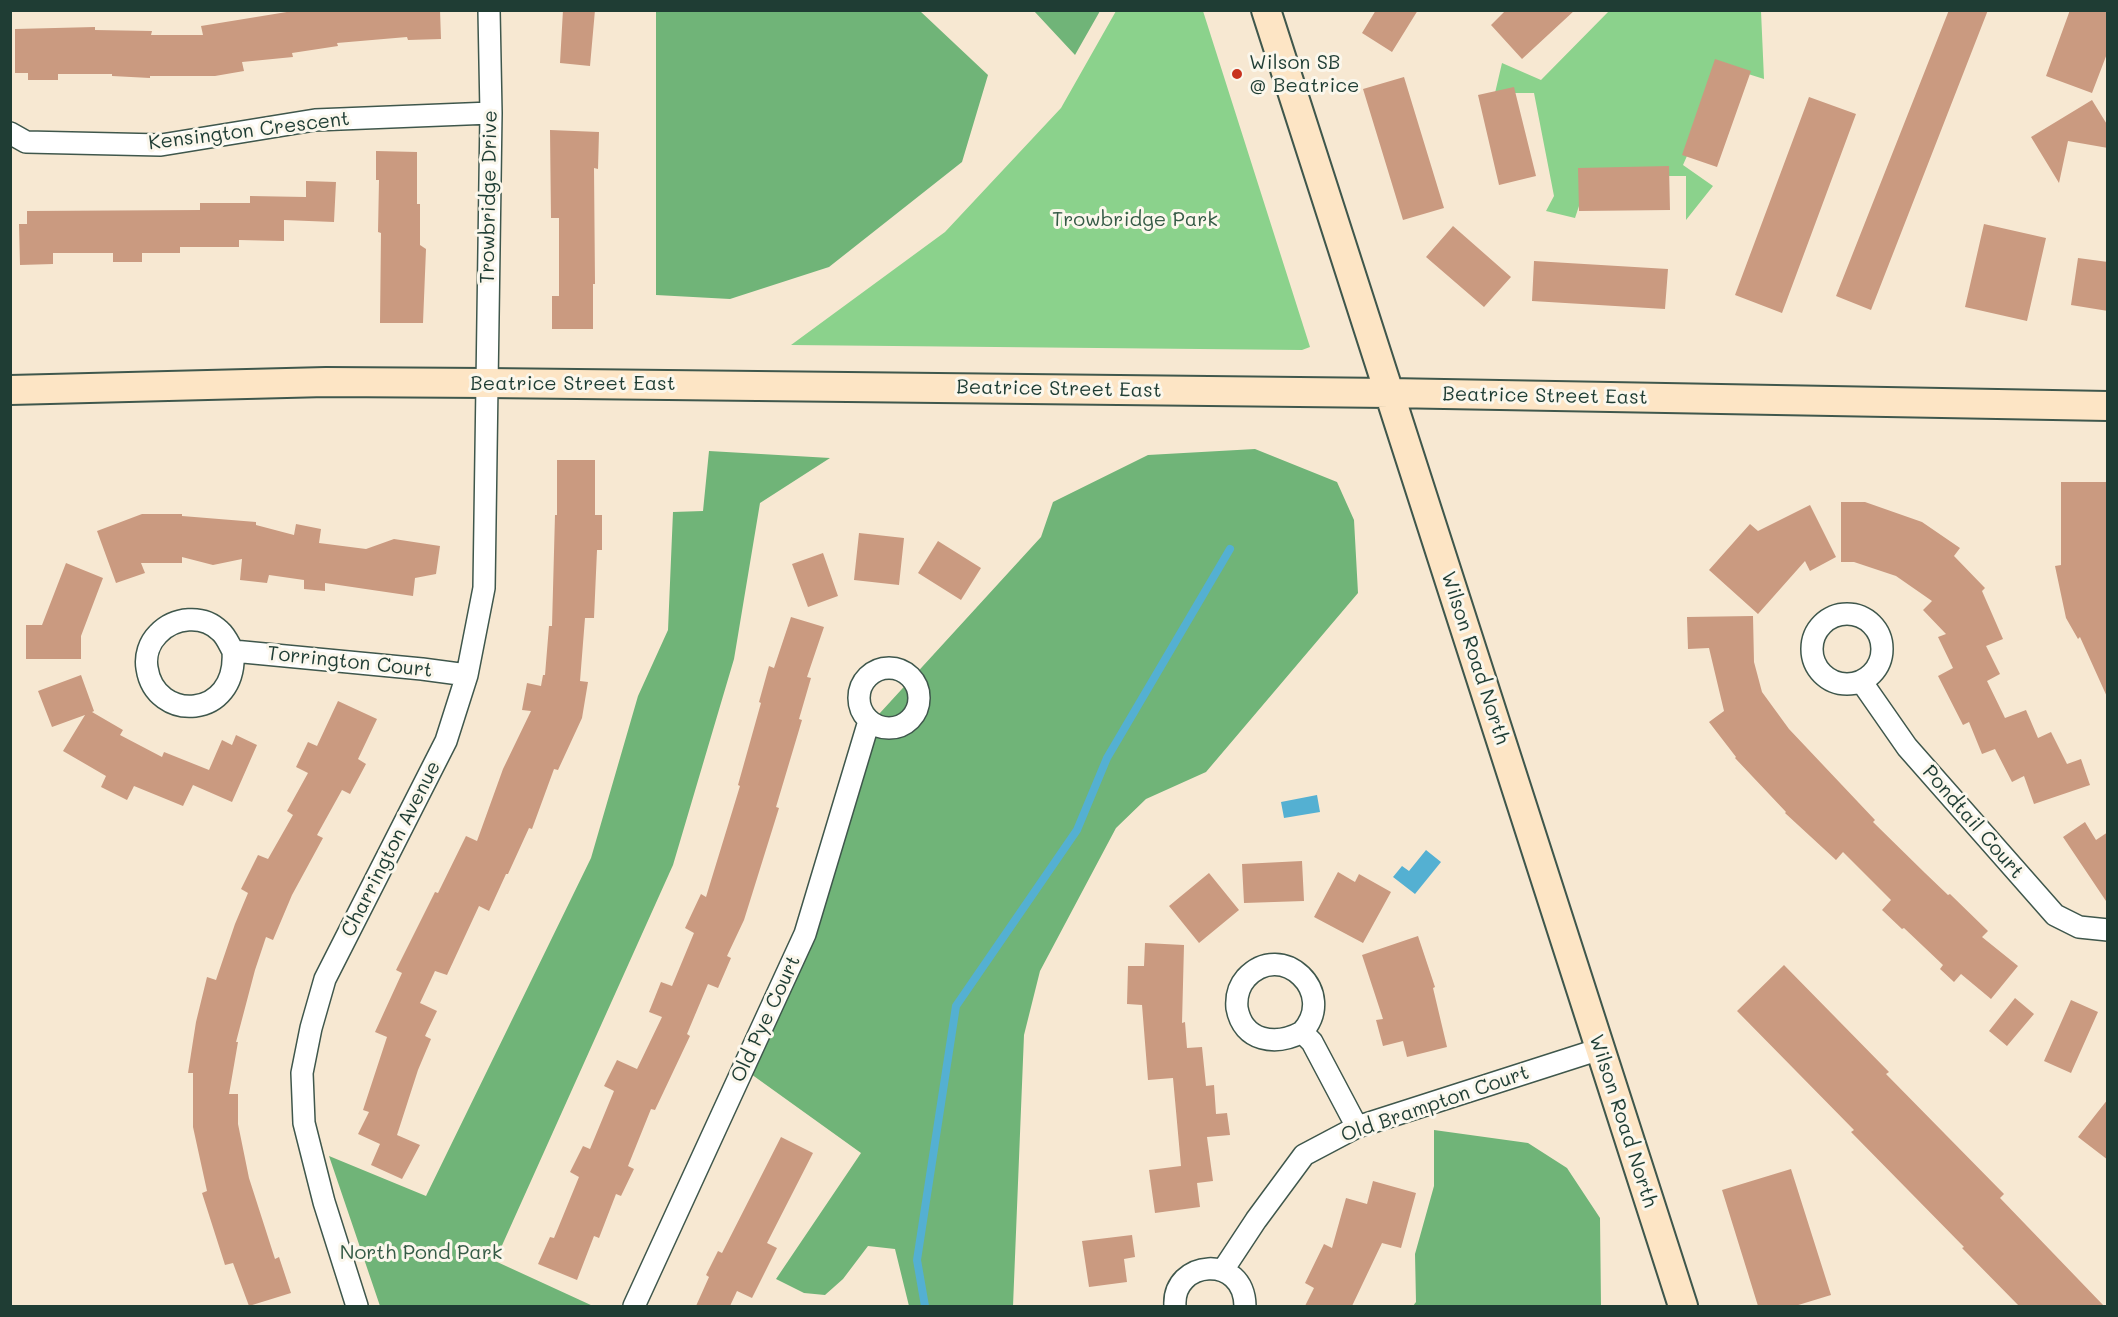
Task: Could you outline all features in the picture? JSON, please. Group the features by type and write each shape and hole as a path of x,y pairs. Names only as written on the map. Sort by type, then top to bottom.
{"street":[{"name":"Trowbridge Drive","path":"487,383 491,113 489,10"},
{"name":"Wilson Road North","path":"1266,10 1683,1306"},
{"name":"Kensington Crescent","path":"10,133 26,142 161,145 315,120 491,113"},
{"name":"Beatrice Street East","path":"10,390 326,382 487,383 1389,393 2108,406"},
{"name":"Charrington Avenue","path":"357,1306 324,1202 304,1123 302,1073 311,1028 325,979 446,741 467,675 484,588 487,383"},
{"path":"194,620 208,623 220,632 233,651 233,672 227,686 218,697 205,704 191,707 177,705 164,698 154,688 148,676 146,662 149,648 166,626 180,621 194,620"},
{"name":"Torrington Court","path":"233,651 467,675"},
{"name":"Pondtail Court","path":"1861,681 1907,747 2055,915 2079,927 2108,930"},
{"name":"Old Pye Court","path":"634,1306 805,934 869,721"},
{"path":"1302,1032 1312,1042 1357,1127"},
{"name":"Old Brampton Court","path":"1223,1270 1256,1220 1304,1155 1357,1127 1600,1049"},
{"path":"1175,1306 1178,1289 1185,1279 1194,1272 1206,1269 1223,1270 1238,1282 1244,1293 1245,1306"}],"green space":[{"path":"656,11 920,11 988,75 962,162 829,267 730,299 656,295"},
{"path":"1034,11 1100,11 1075,55"},
{"name":"Trowbridge Park","path":"1116,11 1203,11 1310,347 1302,350 791,345 945,232 1061,108"},
{"path":"1609,11 1761,11 1764,79 1726,67 1683,165 1713,186 1686,220 1686,176 1589,176 1575,218 1546,211 1554,196 1534,93 1495,93 1502,63 1541,80"},
{"path":"1255,449 1337,482 1354,520 1358,593 1206,772 1146,799 1116,828 1040,971 1024,1035 1013,1306 909,1306 895,1249 868,1246 843,1279 825,1295 804,1293 776,1279 861,1153 744,1069 802,945 869,725 1041,537 1053,502 1148,455"},
{"name":"North Pond Park","path":"709,451 830,458 760,503 734,659 673,865 495,1261 593,1306 380,1306 329,1156 426,1196 591,858 638,696 668,630 673,512 703,511"},
{"path":"1434,1130 1528,1143 1567,1168 1600,1218 1601,1306 1413,1306 1416,1302 1415,1254 1434,1186"}],"water":[{"path":"1317,795 1320,812 1284,818 1281,802"},
{"path":"1426,850 1441,862 1415,894 1393,877 1402,866 1409,871"}],"building":[{"path":"299,10 440,10 441,39 408,40 407,37 337,43 338,46 292,53 293,57 242,62 244,71 215,76 150,76 150,78 112,76 112,74 58,74 58,80 28,80 28,73 15,73 15,29 95,27 95,30 152,31 151,35 203,35 201,26"},
{"path":"563,10 595,10 590,66 560,63"},
{"path":"1376,10 1418,10 1392,52 1362,33"},
{"path":"1506,10 1575,10 1522,59 1491,25"},
{"path":"1949,10 1988,10 1871,310 1836,296"},
{"path":"2070,10 2108,10 2108,51 2092,93 2046,76"},
{"path":"1715,59 1751,71 1717,167 1682,155"},
{"path":"1404,77 1444,208 1403,220 1363,89"},
{"path":"1514,87 1536,176 1499,185 1478,95"},
{"path":"1809,97 1856,114 1782,313 1735,295"},
{"path":"2092,100 2108,126 2108,148 2068,141 2059,183 2031,137"},
{"path":"550,130 599,132 598,169 594,168 593,329 552,329 552,296 559,296 559,218 551,218"},
{"path":"376,151 417,152 420,245 426,249 423,323 380,323 381,233 378,232 379,180 376,180"},
{"path":"1669,166 1670,210 1579,211 1578,168"},
{"path":"306,181 336,182 334,222 284,220 284,241 239,240 239,247 180,247 180,253 142,253 142,262 113,262 113,253 53,253 53,264 20,265 19,224 27,224 27,211 200,210 200,203 250,203 250,196 306,197"},
{"path":"1984,224 2046,238 2027,321 1965,307"},
{"path":"1453,226 1511,277 1484,307 1426,257"},
{"path":"2078,258 2108,262 2108,311 2071,305"},
{"path":"1534,261 1668,269 1665,309 1532,301"},
{"path":"557,460 595,460 595,515 602,515 602,550 597,550 594,618 585,618 580,681 588,682 582,718 558,770 554,769 532,829 529,828 489,911 479,906 447,975 435,971 420,1003 437,1011 425,1036 431,1039 418,1070 397,1135 420,1145 402,1179 371,1165 380,1144 358,1134 369,1112 363,1110 387,1037 375,1032 402,973 396,970 435,892 438,893 466,836 477,841 503,769 531,711 522,710 527,683 541,686 543,675 545,675 549,626 552,626"},
{"path":"2061,482 2108,482 2108,699 2080,637 2078,639 2066,618 2055,566 2061,565"},
{"path":"1841,502 1865,502 1922,522 1960,548 1954,556 1985,588 1982,591 2003,639 1986,646 2000,674 1987,681 2005,718 2026,710 2038,738 2051,732 2067,764 2081,759 2090,785 2034,804 2024,776 2012,782 1995,749 1982,754 1969,722 1963,725 1938,676 1953,668 1938,637 1946,634 1923,610 1932,601 1896,576 1854,562 1841,562"},
{"path":"1810,505 1836,557 1810,571 1805,561 1758,614 1709,570 1750,524 1758,531"},
{"path":"142,514 182,514 182,516 256,522 256,525 294,535 296,524 321,529 319,543 366,549 394,539 440,546 436,574 415,578 413,596 325,583 325,591 304,589 304,580 269,575 267,583 240,580 242,559 213,565 182,557 182,563 141,563 145,573 116,583 97,531"},
{"path":"859,533 904,538 899,585 854,580"},
{"path":"938,541 981,568 961,600 918,573"},
{"path":"823,553 838,596 808,607 792,564"},
{"path":"66,563 103,578 81,636 81,659 26,659 26,625 42,625"},
{"path":"1753,616 1754,662 1762,692 1789,729 1875,820 1873,822 1988,931 1982,937 2018,966 1991,999 1961,974 1954,982 1940,969 1943,965 1882,910 1891,900 1843,852 1836,860 1785,813 1735,758 1709,722 1724,711 1709,648 1688,649 1687,617"},
{"path":"791,617 824,627 807,677 811,678 799,719 802,720 776,807 779,808 744,920 727,956 731,958 718,988 708,984 687,1034 690,1036 655,1110 651,1109 628,1166 634,1169 621,1196 616,1194 599,1238 594,1236 577,1280 538,1264 550,1237 554,1238 579,1177 570,1172 583,1146 590,1149 614,1091 604,1086 617,1060 637,1069 662,1017 649,1012 661,982 672,986 694,933 685,928 701,894 706,897 740,786 738,785 769,666 774,668"},
{"path":"81,675 94,711 92,712 123,730 120,735 162,757 164,752 209,770 222,740 232,745 236,735 257,745 232,802 193,785 183,806 134,786 127,800 101,787 106,776 63,751 85,715 52,727 38,691"},
{"path":"338,701 377,719 358,759 366,764 350,794 342,790 317,835 323,838 292,895 273,940 266,937 236,1042 238,1042 229,1094 238,1094 238,1124 249,1178 275,1259 279,1257 291,1293 249,1306 233,1263 225,1265 202,1193 207,1191 193,1127 193,1073 188,1073 196,1022 207,977 216,980 248,893 241,889 258,855 268,859 293,815 287,811 308,773 296,767 308,742 317,746"},
{"path":"2085,822 2096,840 2108,832 2108,904 2063,837"},
{"path":"1302,861 1304,901 1244,903 1242,864"},
{"path":"1338,872 1355,882 1359,874 1391,892 1363,943 1314,917"},
{"path":"1209,873 1239,910 1199,943 1169,906"},
{"path":"1418,936 1435,987 1433,988 1447,1047 1407,1057 1403,1041 1383,1046 1376,1020 1383,1019 1362,955"},
{"path":"1145,943 1184,945 1182,1023 1185,1022 1187,1048 1202,1047 1206,1086 1214,1085 1216,1114 1227,1113 1230,1135 1207,1137 1213,1181 1197,1183 1200,1207 1155,1213 1149,1170 1181,1166 1173,1078 1148,1080 1142,1005 1127,1004 1128,966 1144,966"},
{"path":"1784,965 1889,1072 1886,1074 2004,1194 2000,1198 2104,1306 2019,1306 1851,1132 1854,1130 1737,1011"},
{"path":"2015,998 2034,1014 2007,1046 1989,1031"},
{"path":"2071,1000 2098,1012 2071,1073 2044,1061"},
{"path":"2108,1099 2108,1160 2078,1137"},
{"path":"781,1137 813,1153 767,1243 777,1248 752,1298 737,1291 730,1306 696,1306 709,1277 706,1275 718,1251 722,1253"},
{"path":"1791,1169 1831,1295 1795,1306 1758,1306 1722,1190"},
{"path":"1373,1181 1416,1193 1401,1248 1382,1243 1352,1306 1305,1306 1314,1288 1305,1283 1324,1244 1332,1248 1346,1198 1367,1204"},
{"path":"1132,1235 1135,1257 1124,1259 1127,1282 1089,1287 1082,1241"}],"waterway":[{"path":"925,1306 917,1260 956,1006 1077,830 1107,758 1230,549"}],"place":[{"name":"Wilson SB @ Beatrice","path":"1237,74"}]}
